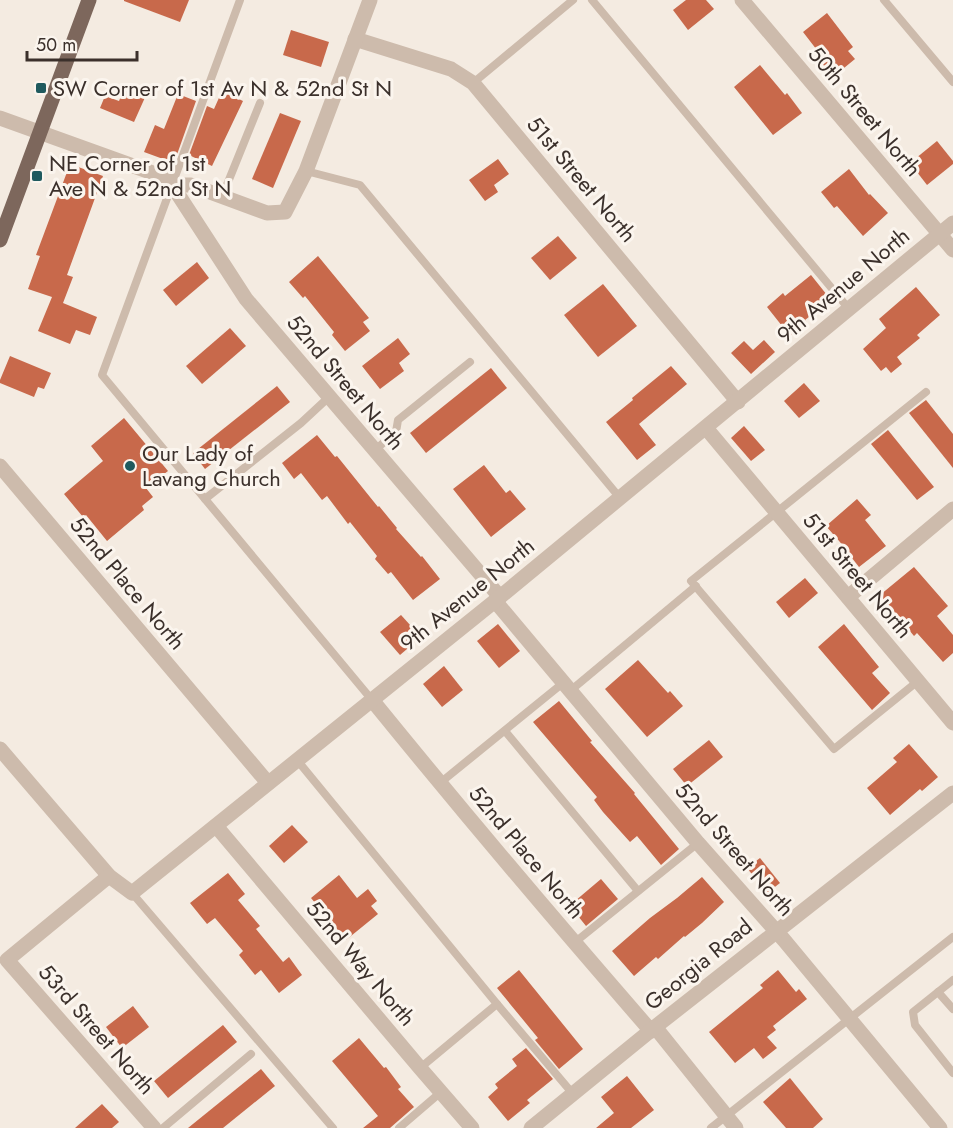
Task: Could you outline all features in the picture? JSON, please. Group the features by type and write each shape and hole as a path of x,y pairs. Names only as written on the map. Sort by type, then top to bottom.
{"main road":[{"path":"0,240 89,0"}],"street":[{"path":"306,171 370,0"},
{"name":"50th Street North","path":"742,0 953,250"},
{"name":"51st Street North","path":"355,39 451,69 473,83 738,402"},
{"name":"52nd Street North","path":"0,118 164,177 172,185 246,299 375,450 567,687 698,843 776,931 940,1128"},
{"name":"52nd Street North","path":"172,185 191,185 267,213 285,212 306,171"},
{"name":"9th Avenue North","path":"132,893 497,599 953,223"},
{"name":"51st Street North","path":"706,428 953,723"},
{"name":"52nd Place North","path":"0,466 268,783"},
{"path":"848,597 953,509"},
{"name":"52nd Place North","path":"372,700 574,943 653,1029 731,1122"},
{"path":"3,758 109,876 132,893"},
{"name":"Georgia Road","path":"531,1128 776,931 953,793"},
{"name":"52nd Way North","path":"216,826 472,1128"},
{"path":"4,963 109,876"},
{"name":"53rd Street North","path":"4,963 154,1128"}],"lane":[{"path":"240,0 102,375 372,700"},
{"path":"473,83 573,0"},
{"path":"592,0 849,309"},
{"path":"884,0 953,82"},
{"path":"222,197 260,103"},
{"path":"306,171 360,185 620,498"},
{"path":"375,450 396,432 398,420 470,362"},
{"path":"918,681 834,749 691,581 926,392"},
{"path":"206,499 301,423 329,397"},
{"path":"440,783 696,586"},
{"path":"505,731 638,891"},
{"path":"297,760 573,1094"},
{"path":"574,943 698,843"},
{"path":"132,893 333,1128"},
{"path":"711,1128 731,1122 849,1019 953,937"},
{"path":"953,980 913,1012 915,1025 953,1073"},
{"path":"938,992 953,1009"},
{"path":"420,1068 497,1004"},
{"path":"163,1128 251,1054"},
{"path":"399,1128 441,1092"}],"building":[{"path":"124,0 189,0 180,22"},
{"path":"686,0 706,0 714,9 688,30 673,10"},
{"path":"827,13 853,47 848,51 855,59 833,77 817,57 820,54 803,32"},
{"path":"291,30 329,42 321,67 283,55"},
{"path":"760,65 785,95 787,93 802,113 773,135 734,87"},
{"path":"126,84 147,93 134,122 100,108 105,96 119,101"},
{"path":"222,91 243,101 212,166 189,155 207,106 214,109"},
{"path":"178,94 196,101 174,163 144,152 155,125 164,129"},
{"path":"280,113 301,121 273,188 252,179"},
{"path":"937,141 953,164 927,185 910,163"},
{"path":"498,159 509,174 494,185 498,192 485,201 469,180"},
{"path":"70,164 103,176 67,275 73,277 63,303 97,317 90,335 76,330 70,344 38,331 52,297 28,289 40,256 36,255"},
{"path":"849,169 869,195 888,213 863,236 837,206 834,208 821,192"},
{"path":"558,236 577,258 550,280 531,258"},
{"path":"318,256 369,318 363,322 370,331 345,351 332,335 334,332 305,296 303,298 289,282"},
{"path":"197,262 209,278 176,306 163,290"},
{"path":"811,275 831,300 805,320 807,323 790,336 767,307 783,293 785,296"},
{"path":"603,284 637,326 598,357 564,315"},
{"path":"916,287 940,315 917,335 920,338 897,357 902,364 891,373 886,367 881,371 863,349 886,328 879,319"},
{"path":"230,328 246,346 202,384 186,366"},
{"path":"398,338 410,354 399,363 404,371 380,389 362,366"},
{"path":"764,340 775,352 751,374 731,353 744,341 753,350"},
{"path":"10,356 51,373 44,389 38,387 34,397 0,383"},
{"path":"671,366 687,384 639,424 656,445 637,460 606,422"},
{"path":"491,368 507,388 426,453 410,433"},
{"path":"804,383 820,401 799,418 784,401"},
{"path":"277,386 290,402 205,469 193,453"},
{"path":"926,400 953,434 953,468 909,413"},
{"name":"Our Lady of Lavang Church","path":"124,418 168,471 146,488 153,497 142,506 144,510 107,541 86,515 83,517 64,494 103,461 91,446"},
{"path":"744,426 765,450 751,461 731,438"},
{"path":"888,430 934,487 917,500 871,444"},
{"path":"317,435 440,579 413,600 391,572 388,574 375,559 377,556 327,496 322,500 301,473 294,479 282,463"},
{"path":"484,465 506,493 510,490 526,509 491,537 453,489"},
{"path":"857,499 871,515 865,520 886,546 859,567 826,526"},
{"path":"914,567 948,606 937,616 953,635 953,653 943,662 917,633 914,636 880,595"},
{"path":"805,578 818,593 789,618 776,602"},
{"path":"401,615 421,637 400,655 380,632"},
{"path":"498,624 520,651 499,668 477,641"},
{"path":"844,624 879,667 872,673 890,693 872,710 818,647"},
{"path":"638,660 683,706 647,737 605,689"},
{"path":"444,666 463,690 442,707 423,684"},
{"path":"559,701 679,849 661,865 637,836 630,842 603,812 594,800 597,797 533,722"},
{"path":"709,740 723,757 687,786 673,769"},
{"path":"909,744 938,777 890,815 867,788 897,762 893,758"},
{"path":"292,825 308,842 284,863 269,846"},
{"path":"760,858 780,883 767,893 747,868"},
{"path":"228,873 245,894 238,900 260,926 256,929 283,962 289,957 302,975 279,993 261,970 255,975 239,955 243,951 215,918 207,924 190,903"},
{"path":"339,875 357,898 368,889 377,901 371,906 378,914 346,940 311,898"},
{"path":"702,877 724,902 685,937 634,976 612,951"},
{"path":"601,879 618,899 586,926 574,911 579,906 575,901"},
{"path":"519,970 583,1049 559,1069 535,1040 538,1038 497,988"},
{"path":"778,970 796,992 799,989 807,999 773,1026 776,1030 767,1037 777,1048 763,1059 754,1048 735,1063 709,1032 763,988 760,985"},
{"path":"133,1006 149,1027 122,1048 106,1027"},
{"path":"223,1025 237,1042 168,1098 154,1081"},
{"path":"359,1038 384,1068 386,1067 401,1087 398,1089 414,1107 390,1128 363,1128 378,1116 332,1061"},
{"path":"526,1048 553,1079 527,1100 530,1103 508,1121 488,1097 498,1088 495,1084 517,1066 512,1059"},
{"path":"261,1069 275,1086 223,1128 188,1128"},
{"path":"627,1076 654,1110 631,1128 596,1128 614,1113 601,1097"},
{"path":"790,1078 823,1119 813,1128 786,1128 763,1102"},
{"path":"102,1104 119,1122 112,1128 75,1128"}],"place":[{"name":"SW Corner of 1st Av N & 52nd St N","path":"41,88"},
{"name":"NE Corner of 1st Ave N & 52nd St N","path":"37,176"},
{"name":"Our Lady of Lavang Church","path":"130,466"}]}
